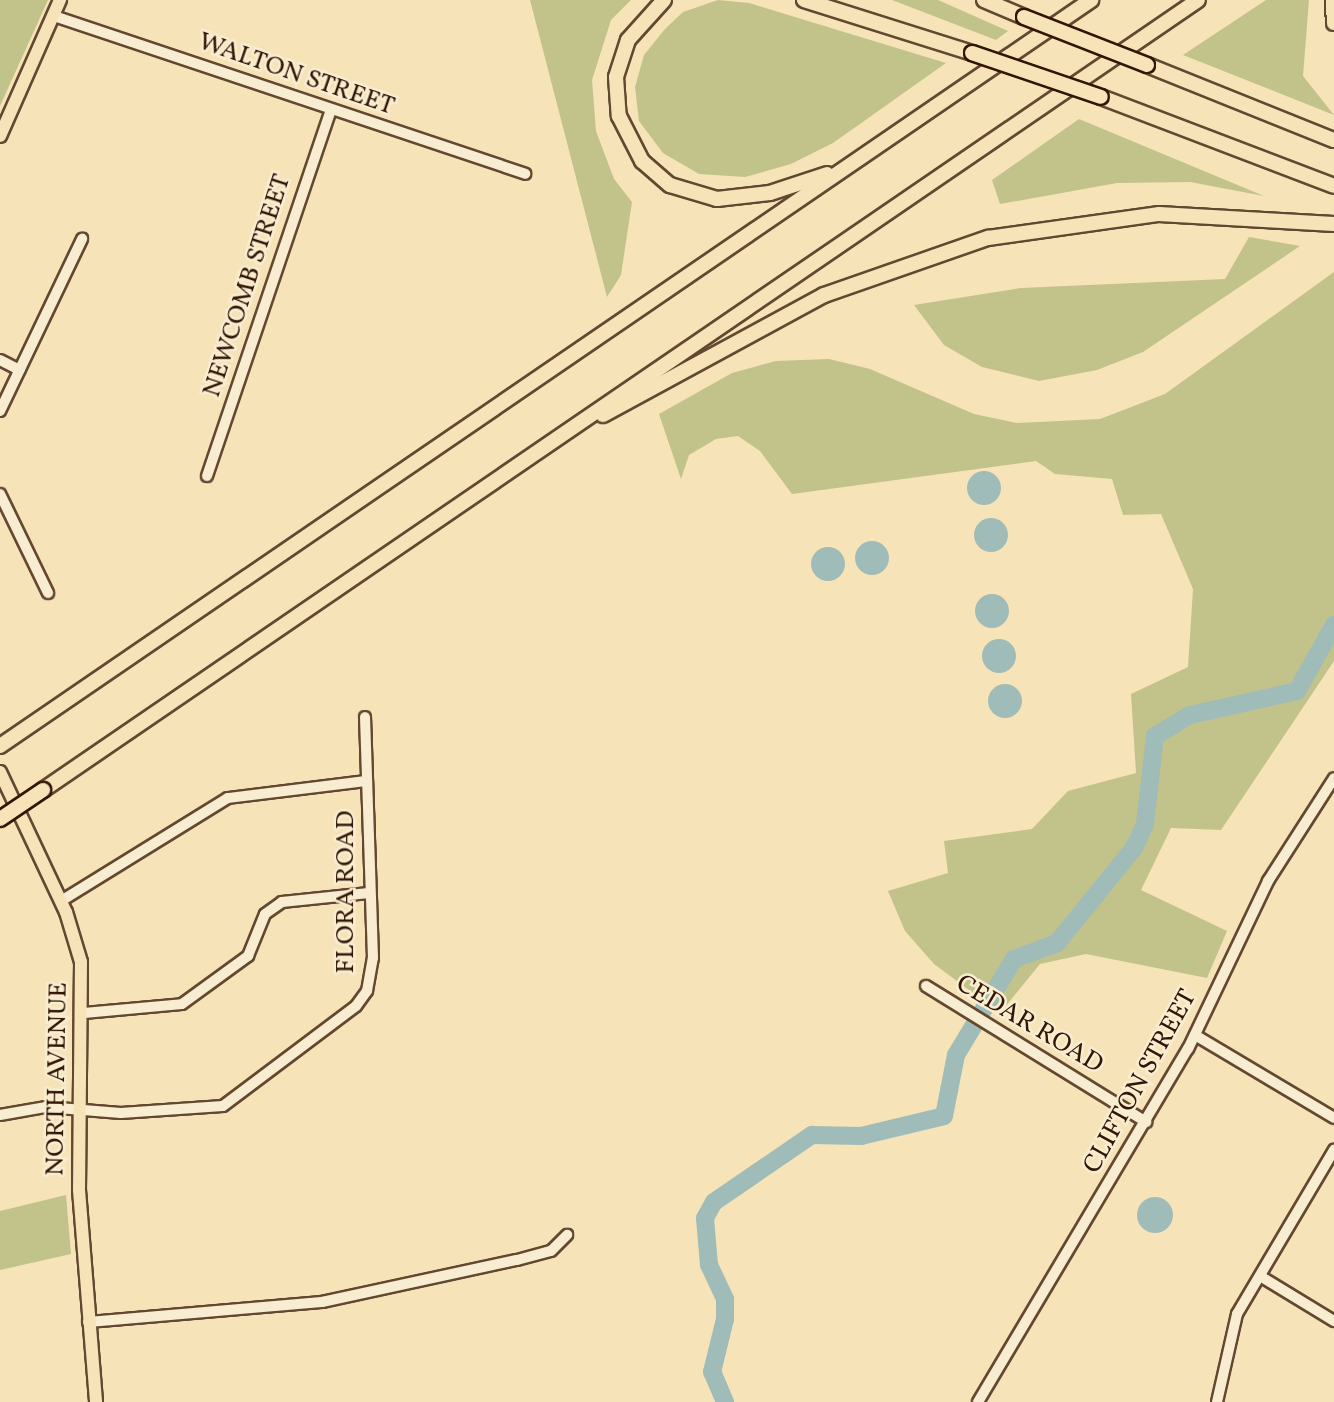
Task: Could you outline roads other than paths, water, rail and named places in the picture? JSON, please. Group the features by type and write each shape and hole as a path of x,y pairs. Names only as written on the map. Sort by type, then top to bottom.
{"highway":[{"path":"664,0 635,29 616,77 622,129 651,170 681,190 729,199 777,191 848,166"},
{"path":"804,0 1101,97 1334,186"},
{"path":"984,0 1334,140"},
{"path":"1055,24 1079,0"},
{"path":"0,746 1091,0"},
{"path":"0,819 1198,0"},
{"path":"1333,0 1334,23"},
{"path":"570,430 635,401 824,295 955,247 1056,224 1159,214 1334,224"}],"main road":[{"path":"0,136 60,0"},
{"name":"NORTH AVENUE","path":"0,772 61,901 79,950 84,1013 79,1190 96,1402"}],"street":[{"name":"WALTON STREET","path":"54,16 525,174"},
{"name":"NEWCOMB STREET","path":"207,476 331,110"},
{"path":"0,411 82,239"},
{"path":"0,360 20,370"},
{"path":"0,494 48,593"},
{"name":"FLORA ROAD","path":"0,1115 81,1107 121,1113 209,1109 257,1084 334,1026 367,991 373,958 365,717"},
{"name":"CLIFTON STREET","path":"978,1402 1146,1122 1195,1035 1268,881 1334,778"},
{"path":"61,901 228,798 367,781"},
{"path":"84,1013 181,1004 248,956 265,914 282,902 369,893"},
{"name":"CEDAR ROAD","path":"926,986 1146,1122"},
{"path":"1195,1035 1334,1118"},
{"path":"1217,1402 1230,1335 1260,1276 1334,1150"},
{"path":"88,1322 322,1302 551,1251 567,1235"},
{"path":"1260,1276 1334,1321"}],"water":[{"path":"984,471 996,476 1001,488 996,500 984,505 972,500 967,488 972,476"},
{"path":"991,518 1003,523 1008,535 1003,547 991,552 979,547 974,535 979,523"},
{"path":"872,541 884,546 889,558 884,570 872,575 860,570 855,558 860,546"},
{"path":"828,547 840,552 845,564 840,576 828,581 816,576 811,564 816,552"},
{"path":"992,594 1004,599 1009,611 1004,623 992,628 980,623 975,611 980,599"},
{"path":"999,639 1011,644 1016,656 1011,668 999,673 987,668 982,656 987,644"},
{"path":"1005,684 1017,689 1022,701 1017,713 1005,718 993,713 988,701 993,689"},
{"path":"1155,1197 1168,1202 1173,1215 1168,1228 1155,1233 1142,1228 1137,1215 1142,1202"}],"waterway":[{"path":"725,1402 712,1372 725,1319 725,1299 709,1265 705,1218 714,1202 812,1135 861,1136 944,1116 956,1055 1014,959 1057,943 1134,848 1145,824 1155,736 1190,715 1297,691 1334,625"}]}
